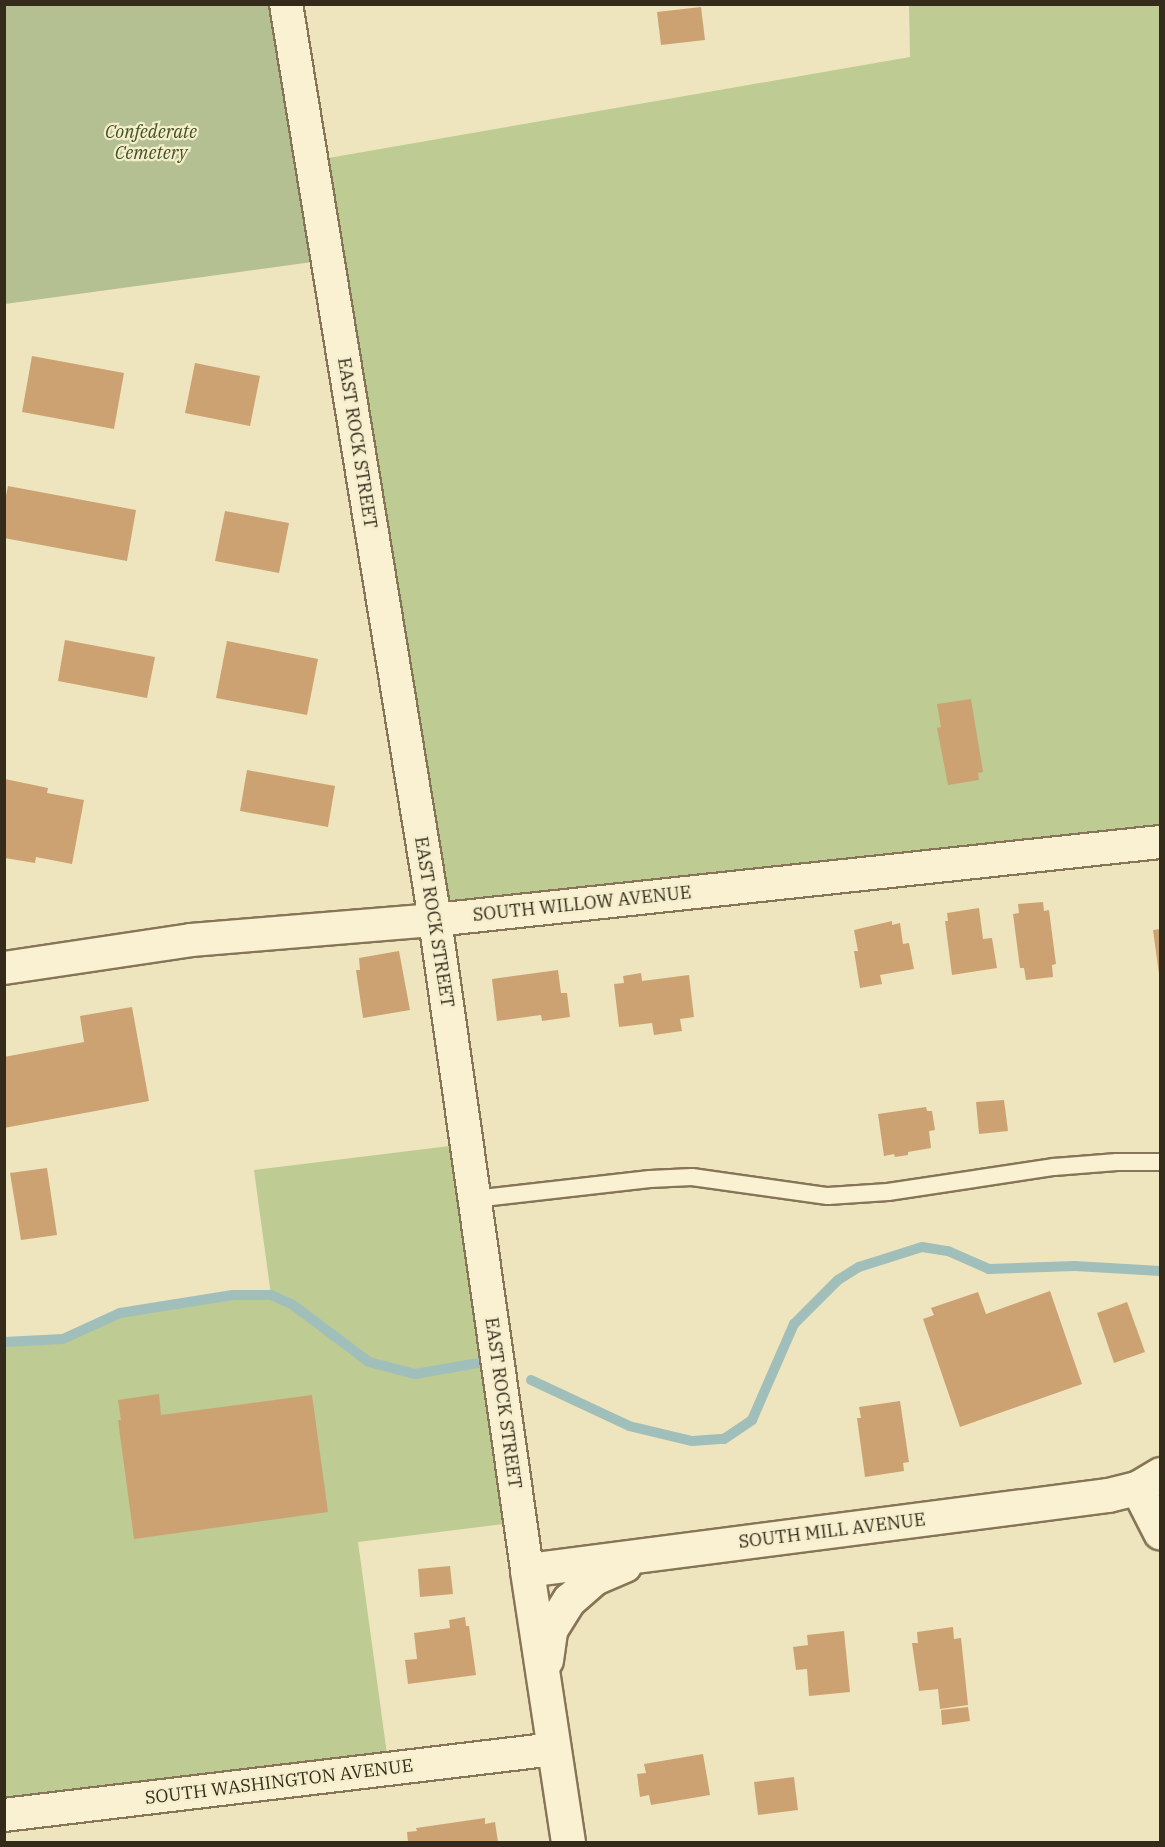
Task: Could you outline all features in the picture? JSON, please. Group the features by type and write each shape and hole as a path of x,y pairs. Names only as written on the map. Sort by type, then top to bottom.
{"street":[{"name":"EAST ROCK STREET","path":"286,4 435,920 568,1842"},
{"name":"SOUTH WILLOW AVENUE","path":"4,968 191,940 435,920 1161,842"},
{"name":"SOUTH MILL AVENUE","path":"527,1570 1108,1495 1149,1481"},
{"path":"1149,1481 1161,1533"},
{"path":"543,1676 550,1630 569,1600 594,1578 649,1555"},
{"name":"SOUTH WASHINGTON AVENUE","path":"4,1815 554,1749"}],"lane":[{"path":"474,1199 650,1179 692,1178 828,1196 888,1192 1054,1167 1117,1162 1161,1162"}],"green space":[{"name":"Confederate Cemetery","path":"4,5 286,5 327,260 5,304"},
{"path":"909,5 1160,5 1160,842 435,920 311,161 910,57"},
{"path":"466,1144 520,1522 358,1542 389,1769 5,1815 5,1342 63,1339 120,1313 233,1295 271,1295 254,1170"}],"building":[{"path":"701,7 705,40 661,45 657,12"},
{"path":"32,356 124,373 114,429 22,412"},
{"path":"195,363 260,376 250,426 185,413"},
{"path":"8,486 136,510 127,561 4,538 4,505"},
{"path":"225,511 289,523 279,573 215,561"},
{"path":"65,640 155,657 147,698 58,681"},
{"path":"227,641 318,659 307,715 216,698"},
{"path":"971,699 983,772 978,773 979,780 948,785 937,728 941,727 937,704"},
{"path":"247,770 335,786 328,827 240,811"},
{"path":"5,779 48,788 47,793 84,800 72,864 36,857 35,863 5,858"},
{"path":"1043,902 1044,911 1049,910 1056,964 1052,965 1053,977 1026,980 1024,968 1020,968 1013,914 1019,913 1018,904"},
{"path":"979,908 983,939 992,938 997,968 952,975 945,921 948,921 947,913"},
{"path":"892,921 892,925 900,923 903,944 909,943 914,969 880,975 882,984 860,988 854,951 858,951 854,930"},
{"path":"1160,929 1160,974 1159,974 1153,930"},
{"path":"399,951 410,1010 363,1018 356,970 360,970 359,958"},
{"path":"558,970 561,993 567,993 570,1017 542,1021 541,1015 497,1021 492,979"},
{"path":"641,973 642,981 689,975 694,1017 680,1019 682,1031 654,1035 652,1023 619,1027 614,984 624,983 623,976"},
{"path":"132,1007 149,1101 4,1128 4,1057 84,1042 80,1016"},
{"path":"1004,1100 1008,1131 979,1134 976,1102"},
{"path":"926,1107 927,1111 932,1111 935,1130 929,1131 931,1148 908,1152 908,1155 884,1156 878,1114"},
{"path":"47,1168 57,1235 21,1240 10,1173"},
{"path":"1050,1291 1082,1384 960,1427 923,1319 934,1315 931,1308 978,1292 986,1314"},
{"path":"1127,1302 1145,1352 1114,1363 1097,1313"},
{"path":"159,1394 161,1415 312,1395 328,1512 134,1539 118,1420 121,1420 118,1400"},
{"path":"900,1401 909,1462 903,1463 904,1471 865,1477 857,1418 861,1418 859,1407"},
{"path":"450,1566 453,1594 420,1597 418,1569"},
{"path":"465,1617 466,1626 469,1626 476,1675 408,1684 405,1660 417,1659 414,1633 450,1628 449,1620"},
{"path":"953,1627 954,1639 961,1638 968,1705 940,1709 938,1689 919,1691 912,1643 918,1643 917,1632"},
{"path":"844,1631 850,1692 809,1696 807,1669 796,1670 793,1647 808,1645 807,1635"},
{"path":"968,1707 970,1721 942,1725 941,1710"},
{"path":"703,1754 710,1795 651,1805 649,1795 640,1797 637,1774 646,1773 644,1764"},
{"path":"794,1777 798,1810 758,1815 754,1782"},
{"path":"485,1818 485,1824 495,1822 498,1842 408,1842 407,1832 417,1831 416,1828"}],"waterway":[{"path":"531,1380 629,1426 692,1441 724,1439 752,1420 794,1324 838,1280 859,1267 922,1247 948,1251 989,1269 1075,1266 1160,1271"},
{"path":"4,1342 63,1339 120,1313 233,1295 271,1295 293,1305 369,1362 415,1374 479,1363"}]}
